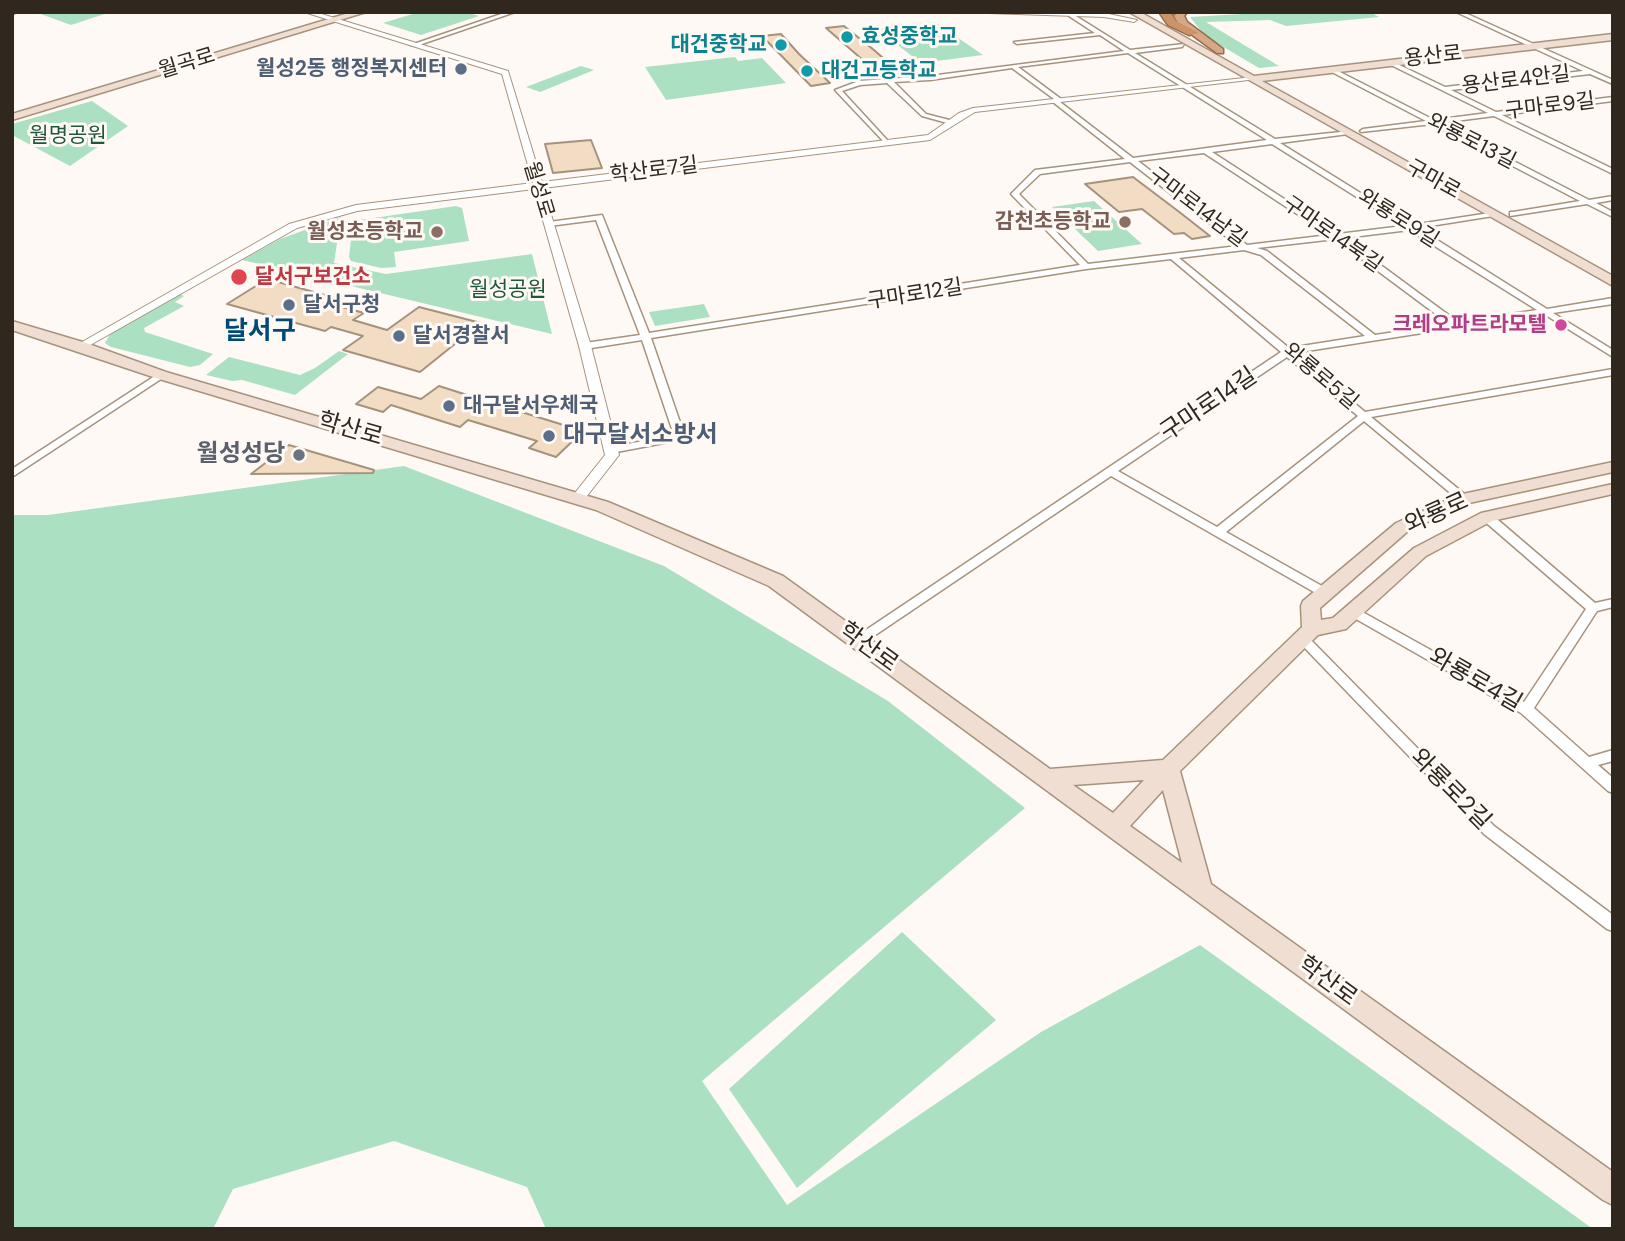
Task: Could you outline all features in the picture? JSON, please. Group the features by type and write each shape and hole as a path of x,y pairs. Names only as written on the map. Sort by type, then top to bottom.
{"highway":[{"path":"1164,12 1172,23 1220,51"},
{"path":"1183,12 1179,16 1193,33"}],"main road":[{"name":"월곡로","path":"12,117 362,12"},
{"path":"1118,12 1134,16 1250,77"},
{"name":"구마로","path":"1144,12 1220,51 1613,269"},
{"path":"1134,16 1231,71 1250,77"},
{"name":"용산로","path":"1250,77 1613,37"},
{"name":"구마로","path":"1250,77 1613,282"},
{"name":"학산로","path":"12,325 161,375 602,506 776,581 1613,1190"},
{"name":"와룡로","path":"1307,634 1310,606 1402,527 1464,499 1613,467"},
{"name":"와룡로","path":"1114,828 1168,769 1307,634 1339,624 1420,552 1487,517 1613,489"},
{"path":"1046,778 1168,769 1200,890"}],"street":[{"name":"월성로","path":"307,12 505,73 585,346 611,450"},
{"path":"414,45 513,12"},
{"path":"962,12 1134,16"},
{"path":"1458,12 1613,82"},
{"name":"와룡로9길","path":"1071,15 1613,354"},
{"path":"1017,43 1099,33"},
{"path":"886,142 838,90 859,83 930,78 1182,45"},
{"path":"1389,62 1613,172"},
{"name":"구마로14남길","path":"1013,66 1246,248 1264,253 1373,338"},
{"name":"와룡로13길","path":"1330,69 1613,215"},
{"name":"용산로4안길","path":"1444,89 1589,72"},
{"name":"학산로7길","path":"81,346 293,226 356,208 930,137 973,110 1250,77"},
{"path":"888,80 924,116 951,122"},
{"name":"구마로9길","path":"1363,131 1613,99"},
{"path":"1086,267 1015,194 1038,172 1349,132"},
{"name":"구마로14북길","path":"1205,150 1338,237 1455,325"},
{"path":"1597,164 1613,162"},
{"path":"1513,214 1613,198"},
{"name":"구마로12길","path":"585,346 1086,267 1338,237 1493,214"},
{"path":"549,224 599,217 646,338 680,437 611,450 612,455 578,498"},
{"name":"와룡로5길","path":"1173,257 1464,499"},
{"name":"구마로14길","path":"858,641 1289,351 1613,301"},
{"path":"1217,533 1365,415 1613,372"},
{"path":"12,474 161,375"},
{"path":"1110,471 1325,593"},
{"path":"1487,517 1593,608"},
{"path":"1526,709 1593,608 1613,603"},
{"name":"와룡로4길","path":"1353,611 1526,709 1613,787"},
{"name":"와룡로2길","path":"1307,634 1489,830 1613,924"},
{"path":"1589,763 1613,755"}],"green space":[{"path":"35,12 111,12 71,25"},
{"path":"419,12 465,12 479,16 421,35 383,23"},
{"path":"1276,12 1370,12 1379,17 1286,26 1270,20 1206,22 1279,66 1259,68 1205,36 1190,17"},
{"path":"935,22 983,55 921,63 877,29"},
{"path":"735,57 738,61 762,58 786,83 666,100 645,67"},
{"path":"581,66 594,70 540,92 526,87"},
{"name":"월명공원","path":"92,101 128,126 70,166 12,135 12,124"},
{"path":"1094,201 1142,244 1098,251 1052,207"},
{"path":"456,206 462,208 469,241 394,252 396,267 381,268 351,261 349,257 353,221"},
{"name":"월성공원","path":"341,217 334,263 386,274 532,254 552,334 242,260 280,239"},
{"path":"177,293 184,296 175,302 184,306 144,328 145,332 213,354 200,365 190,367 111,347 105,343 111,332"},
{"path":"704,304 710,317 655,326 649,312"},
{"path":"339,351 348,354 295,395 242,380 232,381 206,375 229,357 300,375"},
{"path":"404,466 664,566 888,701 1025,808 702,1081 787,1205 1041,1032 1200,945 1593,1229 546,1229 527,1187 394,1141 233,1189 213,1229 12,1229 12,515 48,515"},
{"path":"902,932 996,1020 797,1188 729,1089"}],"building":[{"path":"844,26 900,73 880,75 826,28"},
{"path":"781,34 830,83 811,86 762,36"},
{"path":"591,140 602,168 553,173 545,144"},
{"name":"감천초등학교","path":"1133,177 1210,236 1192,239 1184,233 1174,234 1142,209 1119,212 1085,184"},
{"path":"267,279 350,302 342,307 364,313 353,320 387,330 419,307 481,323 420,372 343,350 363,336 331,327 325,331 227,304"},
{"path":"439,386 583,431 556,457 529,448 537,441 468,420 460,427 391,405 383,412 356,404 378,387 421,399"},
{"name":"월성성당","path":"289,445 374,470 373,473 251,474"}],"place":[{"name":"효성중학교","path":"847,37"},
{"name":"대건중학교","path":"781,45"},
{"name":"월성2동 행정복지센터","path":"461,69"},
{"name":"대건고등학교","path":"807,71"},
{"name":"감천초등학교","path":"1125,222"},
{"name":"월성초등학교","path":"437,232"},
{"name":"달서구보건소","path":"239,277"},
{"name":"달서구청","path":"289,305"},
{"name":"크레오파트라모텔","path":"1561,325"},
{"name":"달서경찰서","path":"399,336"},
{"name":"대구달서우체국","path":"449,406"},
{"name":"대구달서소방서","path":"549,436"},
{"name":"월성성당","path":"299,455"}],"district":[{"name":"달서구","path":"260,332"}]}
